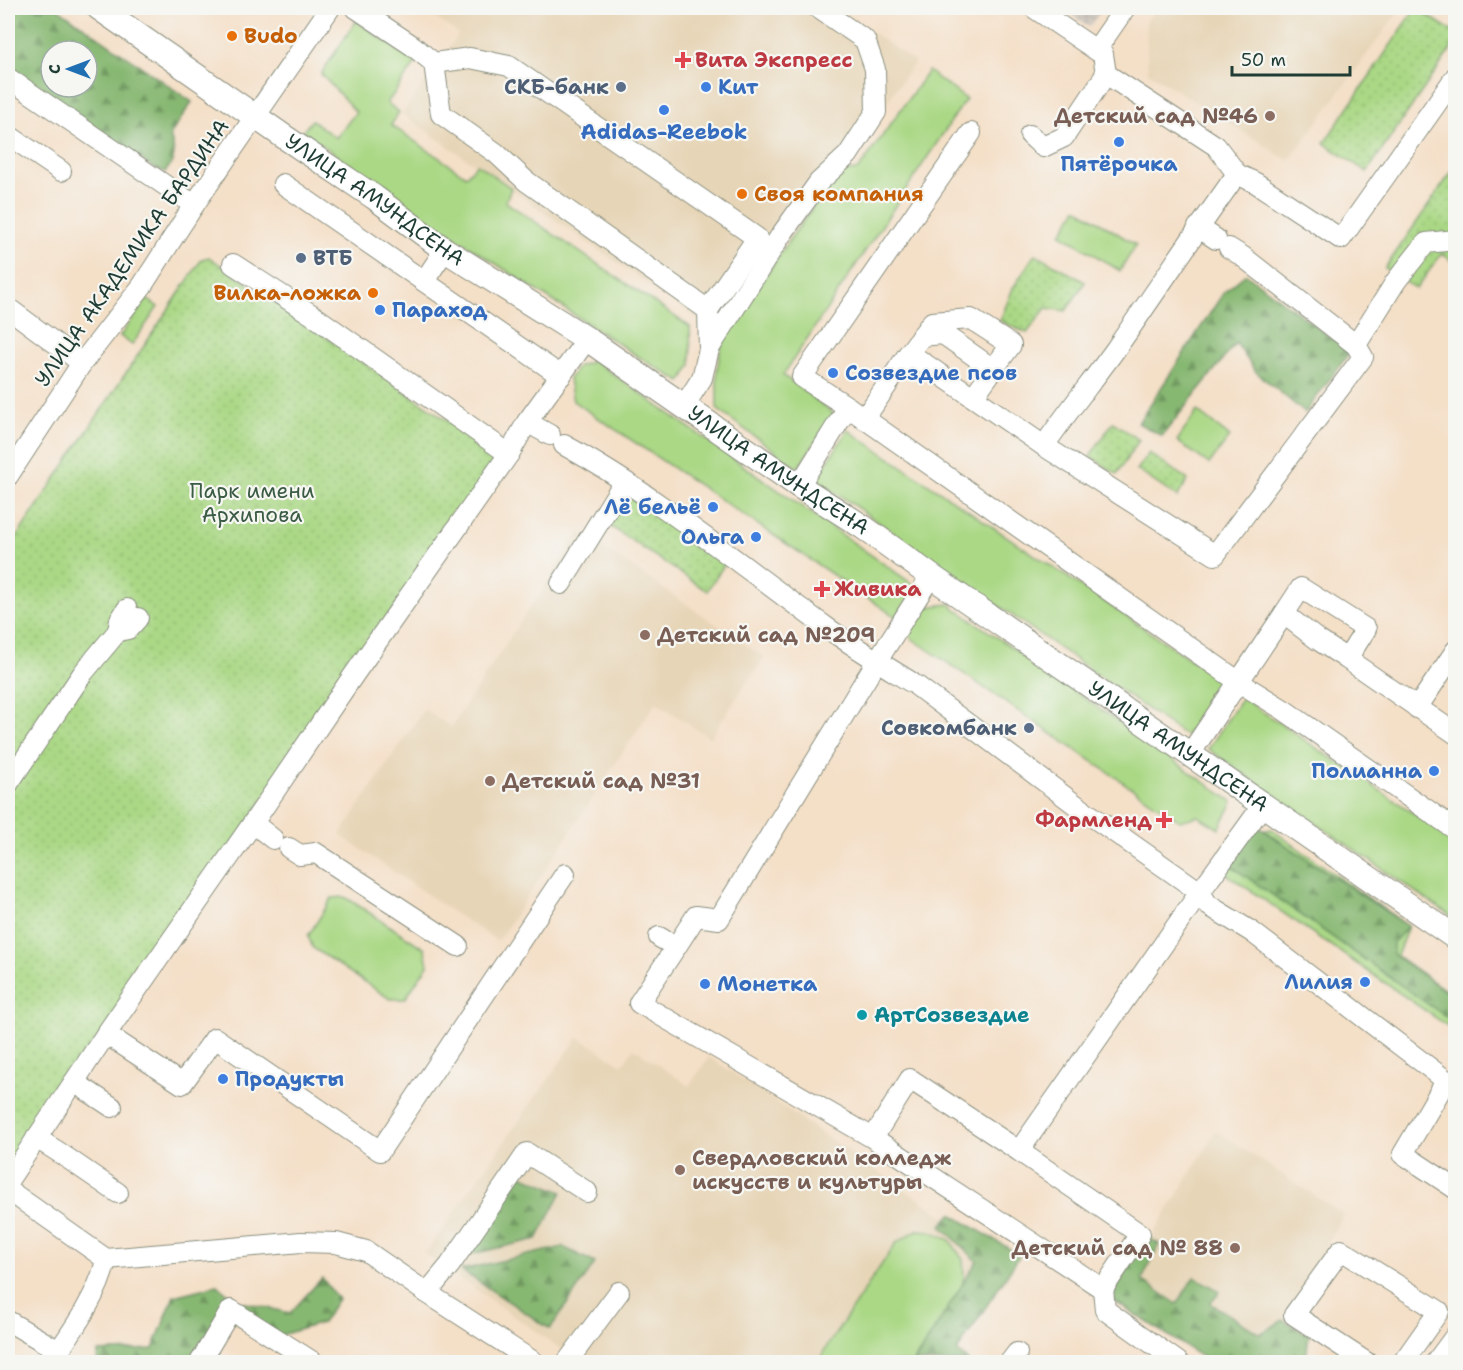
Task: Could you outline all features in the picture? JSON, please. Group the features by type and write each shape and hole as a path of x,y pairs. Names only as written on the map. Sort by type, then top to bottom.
{"main road":[{"name":"УЛИЦА АМУНДСЕНА","path":"99,8 374,197 445,250 587,339 1455,938"}],"street":[{"name":"УЛИЦА АКАДЕМИКА БАРДИНА","path":"8,476 82,363 142,286 194,205 330,8"},
{"path":"356,8 434,63 441,114 496,153 525,181 708,310"},
{"path":"709,349 781,235 819,182 848,155 876,112 875,69 865,40 818,8"},
{"path":"1030,135 1043,147 1064,137 1106,74 1103,54 1034,8"},
{"path":"1096,50 1125,8"},
{"path":"434,63 470,58 510,66 757,238 708,310 709,349 702,378 684,406"},
{"path":"1106,74 1216,146 1237,174 1256,183 1341,239 1455,76"},
{"path":"8,78 194,205"},
{"path":"971,133 802,377 1455,830"},
{"path":"8,135 61,171"},
{"path":"1044,446 1114,351 1237,174"},
{"path":"283,184 561,376"},
{"path":"909,353 1044,446 1215,555 1363,357 1356,345 1242,256 1198,227"},
{"path":"1356,345 1396,281 1426,243 1455,240"},
{"path":"424,281 445,250"},
{"path":"233,264 314,316 509,454"},
{"path":"8,308 82,363"},
{"path":"799,486 817,459 909,353 932,322 971,319 1011,345 973,397"},
{"path":"921,336 943,334 993,369"},
{"path":"8,1181 106,1034 509,454 527,422 587,339"},
{"path":"527,422 586,457 675,516 828,628 914,684 1076,805 1200,892 1208,904 1252,933 1450,1084 1403,1154 1455,1189"},
{"path":"561,584 624,482"},
{"path":"931,576 719,919 696,916 639,1003 873,1138 1103,1289"},
{"path":"1190,754 1302,588 1366,629 1347,659"},
{"path":"8,784 83,673 118,632 128,629 133,614"},
{"path":"1284,614 1317,640 1455,734"},
{"path":"1417,708 1455,650"},
{"path":"1019,1151 1263,805"},
{"path":"253,823 300,855 316,853 458,946"},
{"path":"106,1034 183,1084 214,1038 380,1151 565,874"},
{"path":"659,937 676,948"},
{"path":"873,1138 910,1079 1140,1234 1103,1289 1105,1310 1178,1362"},
{"path":"74,1082 111,1107"},
{"path":"36,1138 118,1193"},
{"path":"427,1293 450,1264 526,1153 587,1192"},
{"path":"8,1190 106,1259 300,1242 336,1244 366,1251 534,1362"},
{"path":"1366,1362 1294,1316 1341,1250 1439,1311 1403,1362"},
{"path":"8,1321 55,1357 74,1329 103,1275 106,1259"},
{"path":"567,1362 619,1292"},
{"path":"200,1362 231,1310 313,1362"},
{"path":"1436,1362 1455,1335"}],"shaded area":[{"name":"Кит","path":"421,8 836,8 915,62 723,336 402,114 459,34"},
{"path":"1071,8 1103,8 1089,27 1068,12"},
{"name":"Детский сад №46","path":"1156,8 1401,8 1289,161 1148,72 1146,22"},
{"name":"Детский сад №31","path":"580,532 764,657 710,738 656,702 498,941 340,835 424,709 451,727"},
{"name":"Свердловский колледж искусств и культуры","path":"578,1037 622,1065 634,1048 689,1086 709,1057 1012,1262 944,1362 580,1362 425,1254"},
{"name":"Детский сад № 88","path":"1216,1131 1344,1215 1258,1362 1125,1281"}],"green space":[{"path":"8,8 57,8 192,102 170,135 174,151 173,159 165,172 153,168 54,99 99,99 99,39 39,39 39,89 8,67"},
{"path":"1416,8 1455,33 1455,43 1367,172 1324,143"},
{"path":"356,21 416,63 387,103 399,112 391,125 466,176 477,164 511,188 506,202 690,327 691,365 681,382 645,361 409,207 303,131 312,120 336,138 356,112 321,74"},
{"path":"928,71 966,99 783,375 834,414 798,468 717,409 717,370 722,341 837,174 859,169"},
{"path":"1455,167 1455,264 1442,253 1416,289 1385,268"},
{"path":"1077,208 1136,245 1120,271 1061,234"},
{"path":"1035,254 1085,282 1066,311 1046,308 1027,333 1000,321 1013,288"},
{"name":"Парк имени Архипова","path":"209,257 499,456 8,1172 8,550 202,259"},
{"path":"1246,274 1350,352 1305,413 1256,372 1236,343 1162,436 1138,423 1224,292"},
{"path":"147,299 158,307 132,345 120,336"},
{"path":"594,361 918,588 896,617 573,401 569,379 578,366"},
{"path":"1197,411 1230,437 1209,464 1177,441"},
{"path":"1113,422 1139,440 1117,474 1090,456"},
{"path":"848,430 1224,682 1186,736 816,479"},
{"path":"1149,453 1188,480 1177,497 1137,470"},
{"path":"627,495 726,562 707,591 607,524"},
{"path":"949,604 1233,802 1219,829 1198,816 1180,821 911,638 912,626 924,607"},
{"path":"1242,698 1455,841 1455,919 1208,749"},
{"path":"1254,824 1408,926 1393,943 1393,954 1455,998 1455,1023 1227,863"},
{"path":"1271,829 1408,926 1397,956 1455,997 1455,1031 1225,873 1252,833"},
{"path":"345,897 425,949 428,965 405,999 390,999 313,948 308,936 332,898"},
{"path":"521,1175 562,1192 537,1239 467,1255"},
{"path":"951,1214 1020,1255 957,1351 969,1362 914,1362 977,1261 941,1226"},
{"path":"917,1230 931,1231 950,1240 963,1260 964,1277 960,1293 913,1362 822,1362 824,1351 896,1243"},
{"path":"1147,1237 1159,1244 1142,1280 1177,1304 1194,1277 1220,1291 1210,1303 1260,1334 1283,1320 1309,1335 1306,1359 1302,1362 1210,1362 1114,1301 1115,1289"},
{"path":"563,1247 595,1263 550,1329 461,1270"},
{"path":"322,1278 338,1299 322,1323 271,1338 219,1315 192,1362 97,1362 98,1352 153,1349 174,1296 217,1285 238,1301 290,1313"}],"place":[{"name":"Budo","path":"232,36"},
{"name":"Вита Экспресс","path":"683,60"},
{"name":"СКБ-банк","path":"621,87"},
{"name":"Кит","path":"706,87"},
{"name":"Adidas-Reebok","path":"664,110"},
{"name":"Детский сад №46","path":"1270,116"},
{"name":"Пятёрочка","path":"1119,142"},
{"name":"Своя компания","path":"742,194"},
{"name":"ВТБ","path":"301,258"},
{"name":"Вилка-ложка","path":"373,293"},
{"name":"Параход","path":"380,310"},
{"name":"Созвездие псов","path":"833,373"},
{"name":"Лё бельё","path":"713,507"},
{"name":"Ольга","path":"756,537"},
{"name":"Живика","path":"822,589"},
{"name":"Детский сад №209","path":"645,635"},
{"name":"Совкомбанк","path":"1029,728"},
{"name":"Полианна","path":"1434,771"},
{"name":"Детский сад №31","path":"490,781"},
{"name":"Фармленд","path":"1164,820"},
{"name":"Лилия","path":"1365,982"},
{"name":"Монетка","path":"705,984"},
{"name":"АртСозвездие","path":"862,1015"},
{"name":"Продукты","path":"223,1079"},
{"name":"Свердловский колледж искусств и культуры","path":"680,1170"},
{"name":"Детский сад № 88","path":"1235,1248"}]}
